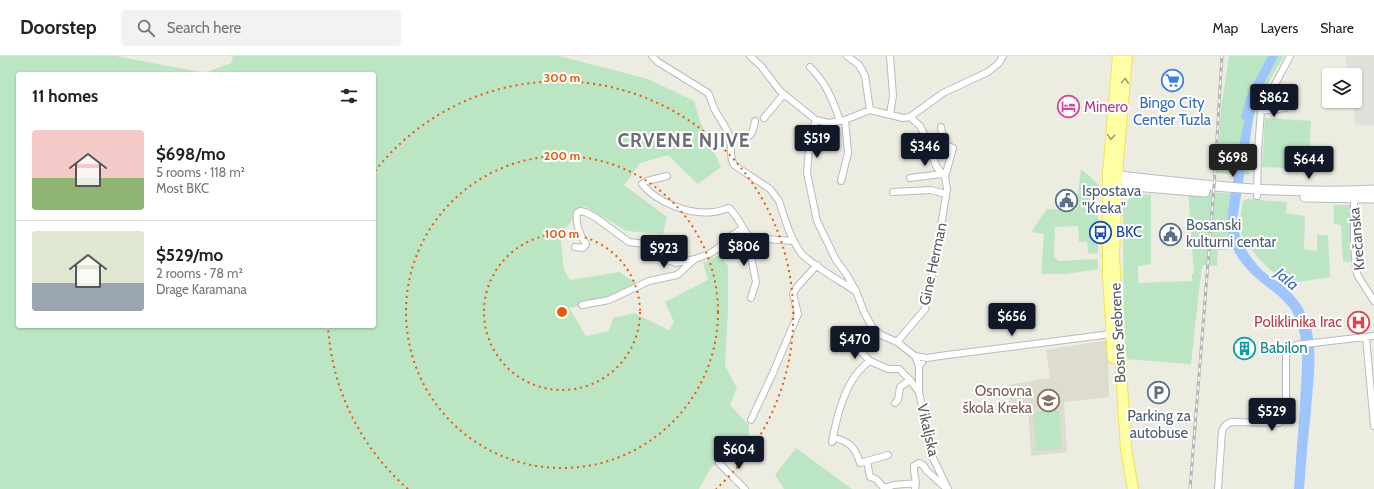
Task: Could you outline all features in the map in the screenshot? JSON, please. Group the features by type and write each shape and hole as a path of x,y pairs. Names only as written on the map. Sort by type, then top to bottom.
{"main road":[{"path":"1113,180 1118,56"},
{"path":"1113,180 1127,56"},
{"path":"1113,180 1245,192 1354,194 1374,198"},
{"name":"Bosne Srebrene","path":"1113,180 1108,274 1111,334 1120,442 1127,489"},
{"name":"Bosne Srebrene","path":"1113,180 1115,274 1126,449 1133,489"},
{"path":"1354,194 1374,190"}],"street":[{"path":"652,56 658,62 708,93 714,109 728,131 731,140 730,154 734,165 770,188 779,201 794,241 802,254 816,266 856,292"},
{"path":"750,56 761,66 780,91 816,120 829,123 842,121 870,110 903,118 910,117 943,94 988,72 999,63 1003,56"},
{"path":"847,56 859,65 865,76 870,110"},
{"path":"890,56 893,96 890,114"},
{"path":"1257,192 1261,111 1290,56"},
{"path":"810,67 819,76 830,94 842,121 848,153 841,181"},
{"path":"764,118 784,94"},
{"path":"1261,111 1285,108"},
{"name":"Gine Herman","path":"897,342 925,309 936,263 947,189 943,175 936,166 927,140 920,126 910,117"},
{"path":"816,120 810,135 807,173 817,221 836,260 847,275 856,292 872,327 881,335 897,342 915,356 927,358 947,354 1111,334"},
{"path":"731,140 748,137 753,132 755,121"},
{"name":"Gine Herman","path":"941,127 944,144 953,148 943,175"},
{"path":"910,178 943,175"},
{"path":"667,176 646,181 642,184 664,202 681,208 694,211 713,212 729,208 737,216 750,238 752,262 756,282 751,298"},
{"path":"893,192 931,190 946,194"},
{"name":"Krečanska","path":"1354,194 1354,242 1356,270 1358,276 1374,301"},
{"path":"575,247 583,248 586,244 579,232 576,218 577,213 580,211 595,217 629,242 644,244 647,246 651,255 676,262 695,259 709,254 743,228"},
{"path":"750,238 794,241"},
{"path":"582,305 609,300 649,281 677,275 695,259"},
{"path":"751,420 798,314 793,294 797,287 816,266"},
{"name":"Vikaljska","path":"845,336 870,361 888,369 899,369 919,392"},
{"path":"1218,489 1222,431 1224,427 1231,422 1280,423 1285,418 1286,355 1287,351 1291,347 1296,345 1374,336"},
{"path":"1366,337 1374,426"},
{"path":"915,356 919,366 927,358"},
{"name":"Vikaljska","path":"870,361 862,366 845,392 832,440 846,441 856,451 860,463 867,461 870,477 876,479 884,488 894,485 915,486 914,466 919,463 948,489"},
{"name":"Vikaljska","path":"919,366 919,392 932,456 948,489"},
{"name":"Vikaljska","path":"895,403 898,400 900,387 910,380"},
{"path":"867,461 888,455"},
{"path":"719,462 745,489"}],"shaded area":[{"path":"1345,56 1374,56 1374,126 1355,124 1354,108 1362,108 1362,68 1348,68"},
{"name":"Osnovna škola Kreka","path":"1108,340 1109,397 1064,402 1067,452 1031,456 1028,405 1010,408 1008,385 1050,378 1046,350"}],"green space":[{"path":"0,56 116,56 200,72 16,72 16,328 376,328 376,72 208,72 231,63 233,56 559,56 648,79 694,101 700,121 721,167 698,184 668,155 640,163 624,185 667,217 663,234 627,231 584,206 560,235 564,269 570,280 619,272 638,284 606,301 569,308 586,336 609,331 613,318 634,313 669,330 674,322 665,302 708,280 703,263 719,255 728,266 728,310 725,366 737,388 730,405 749,425 749,439 742,450 724,455 710,469 699,489 0,489"},
{"path":"1229,56 1284,56 1267,86 1256,110 1251,131 1249,175 1217,173 1221,108"},
{"path":"1265,118 1311,121 1309,169 1262,167"},
{"path":"1081,169 1099,185 1100,197 1090,198 1089,208 1098,210 1098,253 1088,254 1087,242 1079,242 1078,226 1055,227 1054,257 1059,261 1098,259 1098,269 1066,274 1041,274 1044,234 1031,232 1047,209 1076,210"},
{"path":"1188,190 1235,194 1233,222 1240,249 1218,250 1217,266 1203,265 1191,364 1124,359 1123,208 1128,200 1134,196 1142,194 1151,195 1151,264 1138,266 1138,283 1192,281 1192,274 1194,274"},
{"path":"1247,199 1287,202 1286,213 1305,216 1304,249 1317,251 1317,235 1328,235 1330,277 1286,284 1273,273 1247,244 1240,229 1243,201"},
{"path":"1334,205 1352,205 1354,261 1343,262 1341,225 1334,224"},
{"path":"1059,410 1062,449 1036,451 1033,412"},
{"path":"796,448 852,489 784,489 775,475"}],"water":[{"path":"1248,104 1255,105 1237,221 1238,228 1248,253 1256,264 1285,288 1300,305 1308,319 1313,340 1314,376 1304,489 1294,489 1302,372 1302,351 1299,330 1293,312 1288,305 1254,276 1241,262 1235,253 1228,233 1229,204"}],"waterway":[{"name":"Jala","path":"1246,116 1250,100 1273,56"}],"railway":[{"path":"1190,489 1214,187 1222,56"}],"place":[{"name":"Bingo City Center Tuzla","path":"1172,80"},
{"name":"Minero","path":"1068,107"},
{"name":"Ispostava \"Kreka\"","path":"1067,200"},
{"name":"BKC","path":"1100,232"},
{"name":"Bosanski kulturni centar","path":"1171,234"},
{"name":"Poliklinika Irac","path":"1358,322"},
{"name":"Babilon","path":"1244,348"},
{"name":"Parking za autobuse","path":"1159,393"},
{"name":"Osnovna škola Kreka","path":"1048,400"}],"district":[{"name":"CRVENE NJIVE","path":"684,140"}]}
